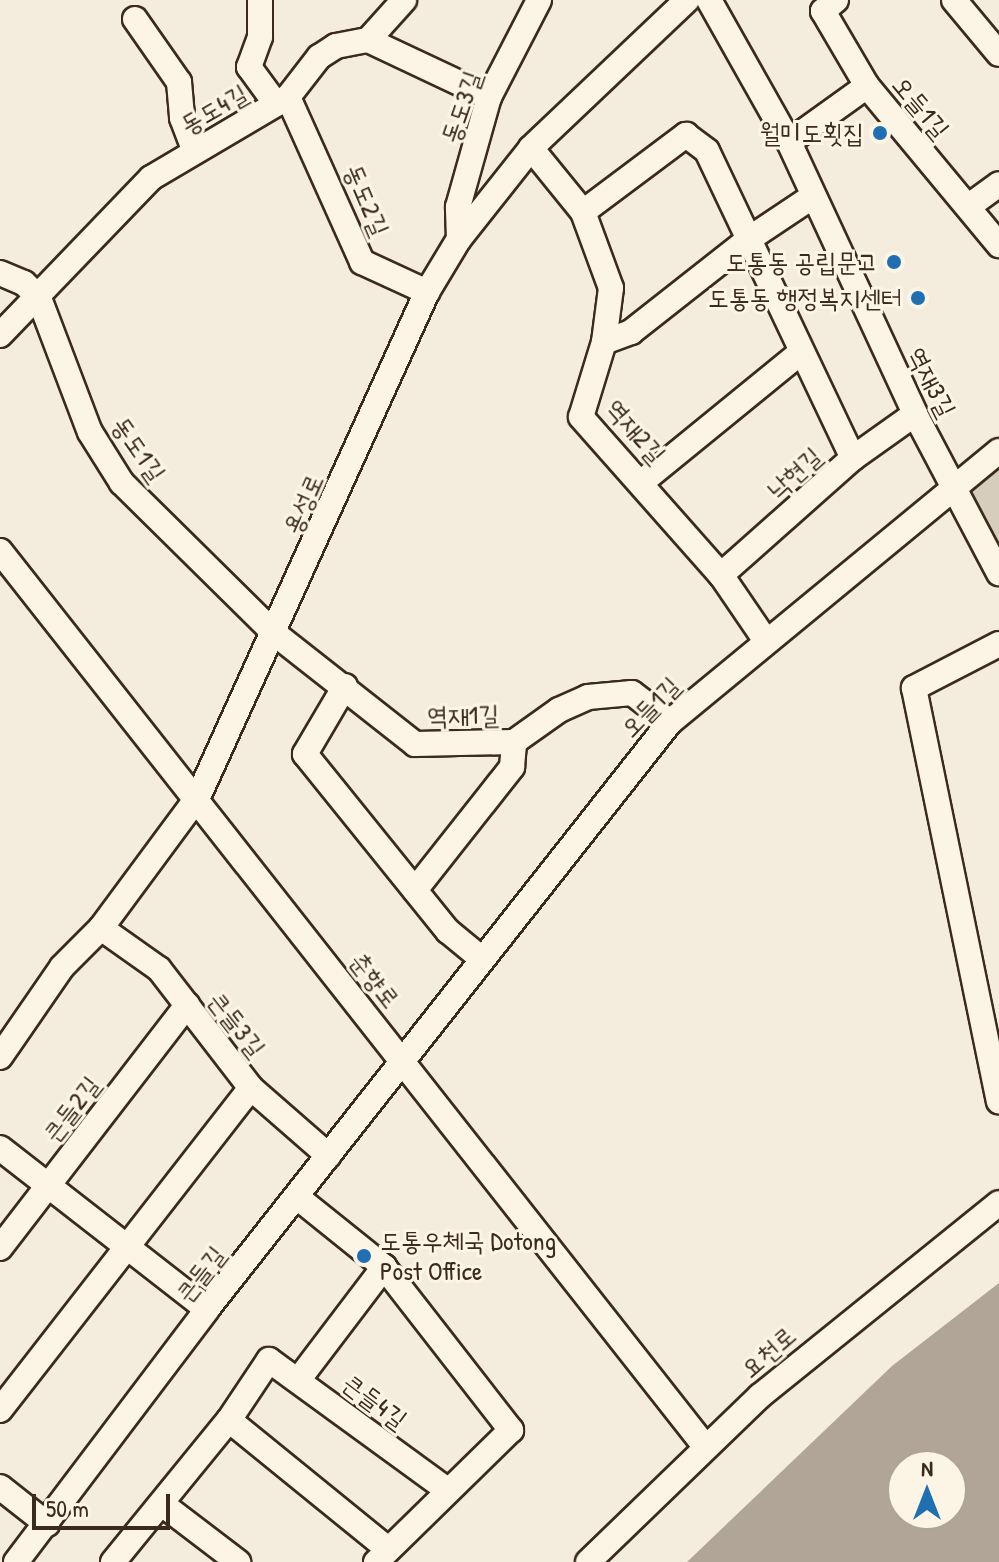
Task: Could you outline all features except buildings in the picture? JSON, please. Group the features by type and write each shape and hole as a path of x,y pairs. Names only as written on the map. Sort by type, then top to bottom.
{"street":[{"name":"동도2길","path":"260,0 260,37 249,67 282,101 362,262 427,292"},
{"path":"404,0 368,40 489,97"},
{"name":"동도3길","path":"459,239 458,207 489,97 539,0"},
{"name":"용성로","path":"0,1057 62,967 101,928 198,797 427,292 459,239 531,148 687,0"},
{"name":"역재3길","path":"709,0 789,142 915,414 999,573"},
{"name":"오들1길","path":"836,0 823,11 867,86 999,245"},
{"path":"954,0 999,54"},
{"path":"135,19 179,82 182,118 195,152"},
{"name":"동도4길","path":"0,335 39,298 151,178 282,101 319,57 336,46 368,40"},
{"path":"789,142 867,86"},
{"name":"낙현길","path":"583,212 686,135 707,151 800,353 853,458 721,575"},
{"name":"역재2길","path":"531,148 583,212 611,288 604,342 581,417 643,481 721,575 766,641"},
{"path":"969,206 999,184"},
{"path":"604,342 631,332 749,239 812,197"},
{"path":"0,273 24,283 39,298"},
{"name":"동도1길","path":"39,298 90,432 122,483 274,633"},
{"path":"643,481 800,353"},
{"path":"853,458 915,414"},
{"name":"오들1길","path":"403,1062 670,722 999,451"},
{"name":"춘향로","path":"0,551 198,797 704,1445"},
{"name":"역재1길","path":"274,633 415,744 514,742 559,710 588,697 632,693 670,722"},
{"path":"999,644 914,688 999,1101"},
{"path":"345,686 305,754 448,931 482,959"},
{"path":"415,890 512,767 514,742"},
{"name":"큰들3길","path":"101,928 159,969 251,1088 329,1156"},
{"name":"큰들2길","path":"0,1248 187,1005"},
{"name":"큰들길","path":"16,1562 207,1309 403,1062"},
{"path":"0,1410 251,1088"},
{"path":"0,1148 46,1187 207,1309"},
{"path":"113,1562 229,1420 382,1556 446,1489 511,1430 384,1267 297,1197"},
{"name":"요천로","path":"588,1562 704,1445 863,1308 999,1203"},
{"path":"299,1379 384,1267"},
{"name":"큰들4길","path":"229,1420 269,1360 446,1489"},
{"path":"0,1487 47,1524"},
{"path":"162,1504 238,1562"}],"shaded area":[{"path":"999,462 999,556 967,490"},
{"path":"999,1283 999,1562 687,1562 892,1366"}],"place":[{"name":"월미도횟집","path":"880,133"},
{"name":"도통동 공립문고","path":"894,262"},
{"name":"도통동 행정복지센터","path":"918,298"},
{"name":"도통우체국 Dotong Post Office","path":"364,1256"}]}
